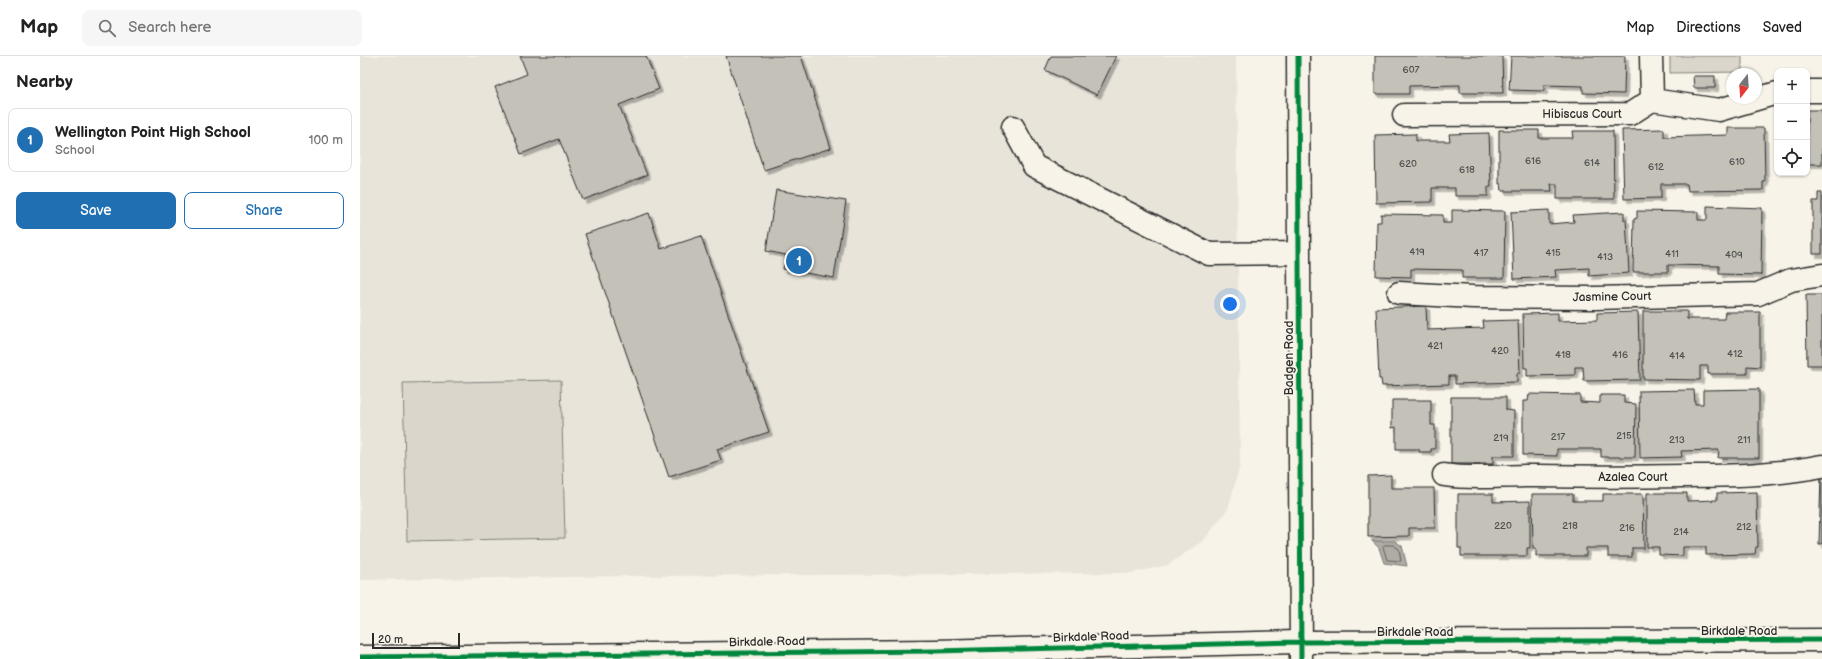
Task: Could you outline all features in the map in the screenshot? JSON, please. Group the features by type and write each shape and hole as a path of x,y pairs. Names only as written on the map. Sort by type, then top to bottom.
{"street":[{"name":"Badgen Road","path":"1298,56 1300,650"},
{"path":"1650,56 1652,100 1719,110 1774,94"},
{"path":"1810,91 1822,90"},
{"name":"Hibiscus Court","path":"1404,115 1630,114 1652,100"},
{"path":"1013,127 1034,166 1209,254 1299,253"},
{"name":"Jasmine Court","path":"1399,293 1473,297 1595,298 1758,294 1791,280 1822,275"},
{"name":"Azalea Court","path":"1444,475 1463,478 1530,476 1611,477 1752,475 1795,471 1822,466"},
{"name":"Birkdale Road","path":"360,657 935,651 1071,654 1822,640"}],"shaded area":[{"path":"360,56 1236,56 1240,465 1228,509 1204,540 1168,565 1132,573 635,576 360,580"},
{"path":"1670,56 1742,56 1742,68 1726,68 1726,72 1670,73"},
{"path":"561,380 565,538 407,541 403,383"}],"water":[{"path":"1372,541 1395,541 1402,546 1407,566 1384,563 1379,548"}],"building":[{"path":"520,56 646,56 659,89 619,105 647,175 583,200 559,139 521,154 495,87 527,74"},
{"path":"726,56 801,56 831,148 764,170"},
{"path":"1051,56 1116,56 1097,95 1045,70"},
{"path":"1375,56 1502,56 1503,93 1460,93 1460,85 1409,86 1409,94 1375,94"},
{"path":"1511,56 1625,56 1624,94 1583,93 1583,86 1544,85 1544,91 1509,90"},
{"path":"1693,76 1715,76 1715,88 1694,88"},
{"path":"1810,110 1822,110 1822,164 1810,164"},
{"path":"1728,128 1764,128 1765,182 1763,182 1763,190 1688,191 1687,184 1661,184 1661,198 1624,199 1622,130 1664,129 1664,137 1728,135"},
{"path":"1499,130 1539,130 1539,138 1573,138 1572,131 1613,131 1614,199 1557,199 1557,184 1551,184 1552,191 1502,191 1501,184 1499,184"},
{"path":"1489,133 1491,187 1488,187 1488,196 1455,196 1455,188 1432,188 1432,202 1376,203 1375,135 1416,134 1416,141 1450,141 1449,134"},
{"path":"776,190 846,201 834,278 783,269 786,255 766,251"},
{"path":"1818,193 1822,193 1822,254 1813,254 1813,201 1818,201"},
{"path":"1707,206 1762,208 1761,275 1719,274 1719,266 1668,265 1668,272 1633,272 1634,219 1637,218 1637,211 1698,212 1698,220 1707,220"},
{"path":"1452,210 1505,211 1504,278 1462,278 1462,270 1411,269 1411,277 1376,276 1377,222 1381,222 1381,214 1443,215 1443,223 1452,223"},
{"path":"1549,210 1549,224 1574,222 1573,215 1624,212 1624,220 1626,219 1629,273 1589,276 1589,268 1555,270 1556,277 1514,279 1511,212"},
{"path":"649,213 661,249 701,236 769,432 717,449 721,460 669,477 585,234"},
{"path":"1806,295 1822,295 1822,365 1807,365"},
{"path":"1426,306 1427,330 1484,328 1483,321 1518,320 1520,373 1517,373 1517,382 1455,384 1455,376 1449,376 1449,384 1382,386 1381,379 1379,379 1376,308"},
{"path":"1643,311 1687,311 1687,319 1724,319 1725,312 1760,312 1760,367 1747,366 1747,374 1708,374 1708,366 1700,366 1700,380 1643,379"},
{"path":"1638,312 1640,380 1584,381 1583,367 1575,367 1575,375 1527,376 1527,368 1524,368 1523,314 1558,313 1558,321 1597,320 1597,313"},
{"path":"1759,389 1759,458 1718,458 1719,450 1681,451 1682,457 1640,458 1639,391 1694,390 1695,404 1703,404 1703,390"},
{"path":"1529,394 1580,395 1580,402 1600,403 1600,395 1624,395 1624,403 1636,404 1635,457 1601,457 1601,449 1557,449 1557,456 1523,455 1523,401 1528,401"},
{"path":"1451,397 1506,397 1506,410 1514,411 1514,456 1493,456 1493,464 1451,464"},
{"path":"1392,400 1431,400 1431,425 1435,425 1435,449 1431,449 1431,452 1419,452 1419,449 1396,449 1396,427 1392,428"},
{"path":"1391,475 1391,488 1434,488 1435,528 1409,528 1409,536 1368,537 1368,476"},
{"path":"1821,476 1822,544 1819,544"},
{"path":"1757,492 1758,547 1756,547 1755,554 1706,555 1706,547 1683,547 1683,556 1659,555 1659,547 1647,547 1647,493 1687,493 1687,501 1717,500 1717,493"},
{"path":"1458,494 1493,494 1493,502 1530,501 1530,548 1527,548 1527,556 1461,556 1461,548 1458,548"},
{"path":"1532,494 1573,494 1573,501 1603,501 1603,494 1643,494 1644,548 1632,548 1632,557 1608,557 1608,548 1586,548 1586,556 1536,556 1536,548 1533,548"}],"cycle path":[{"path":"1298,56 1301,659"},
{"path":"360,657 935,651 1300,642 1822,640"}],"place":[{"name":"Wellington Point High School","path":"799,261"}]}
